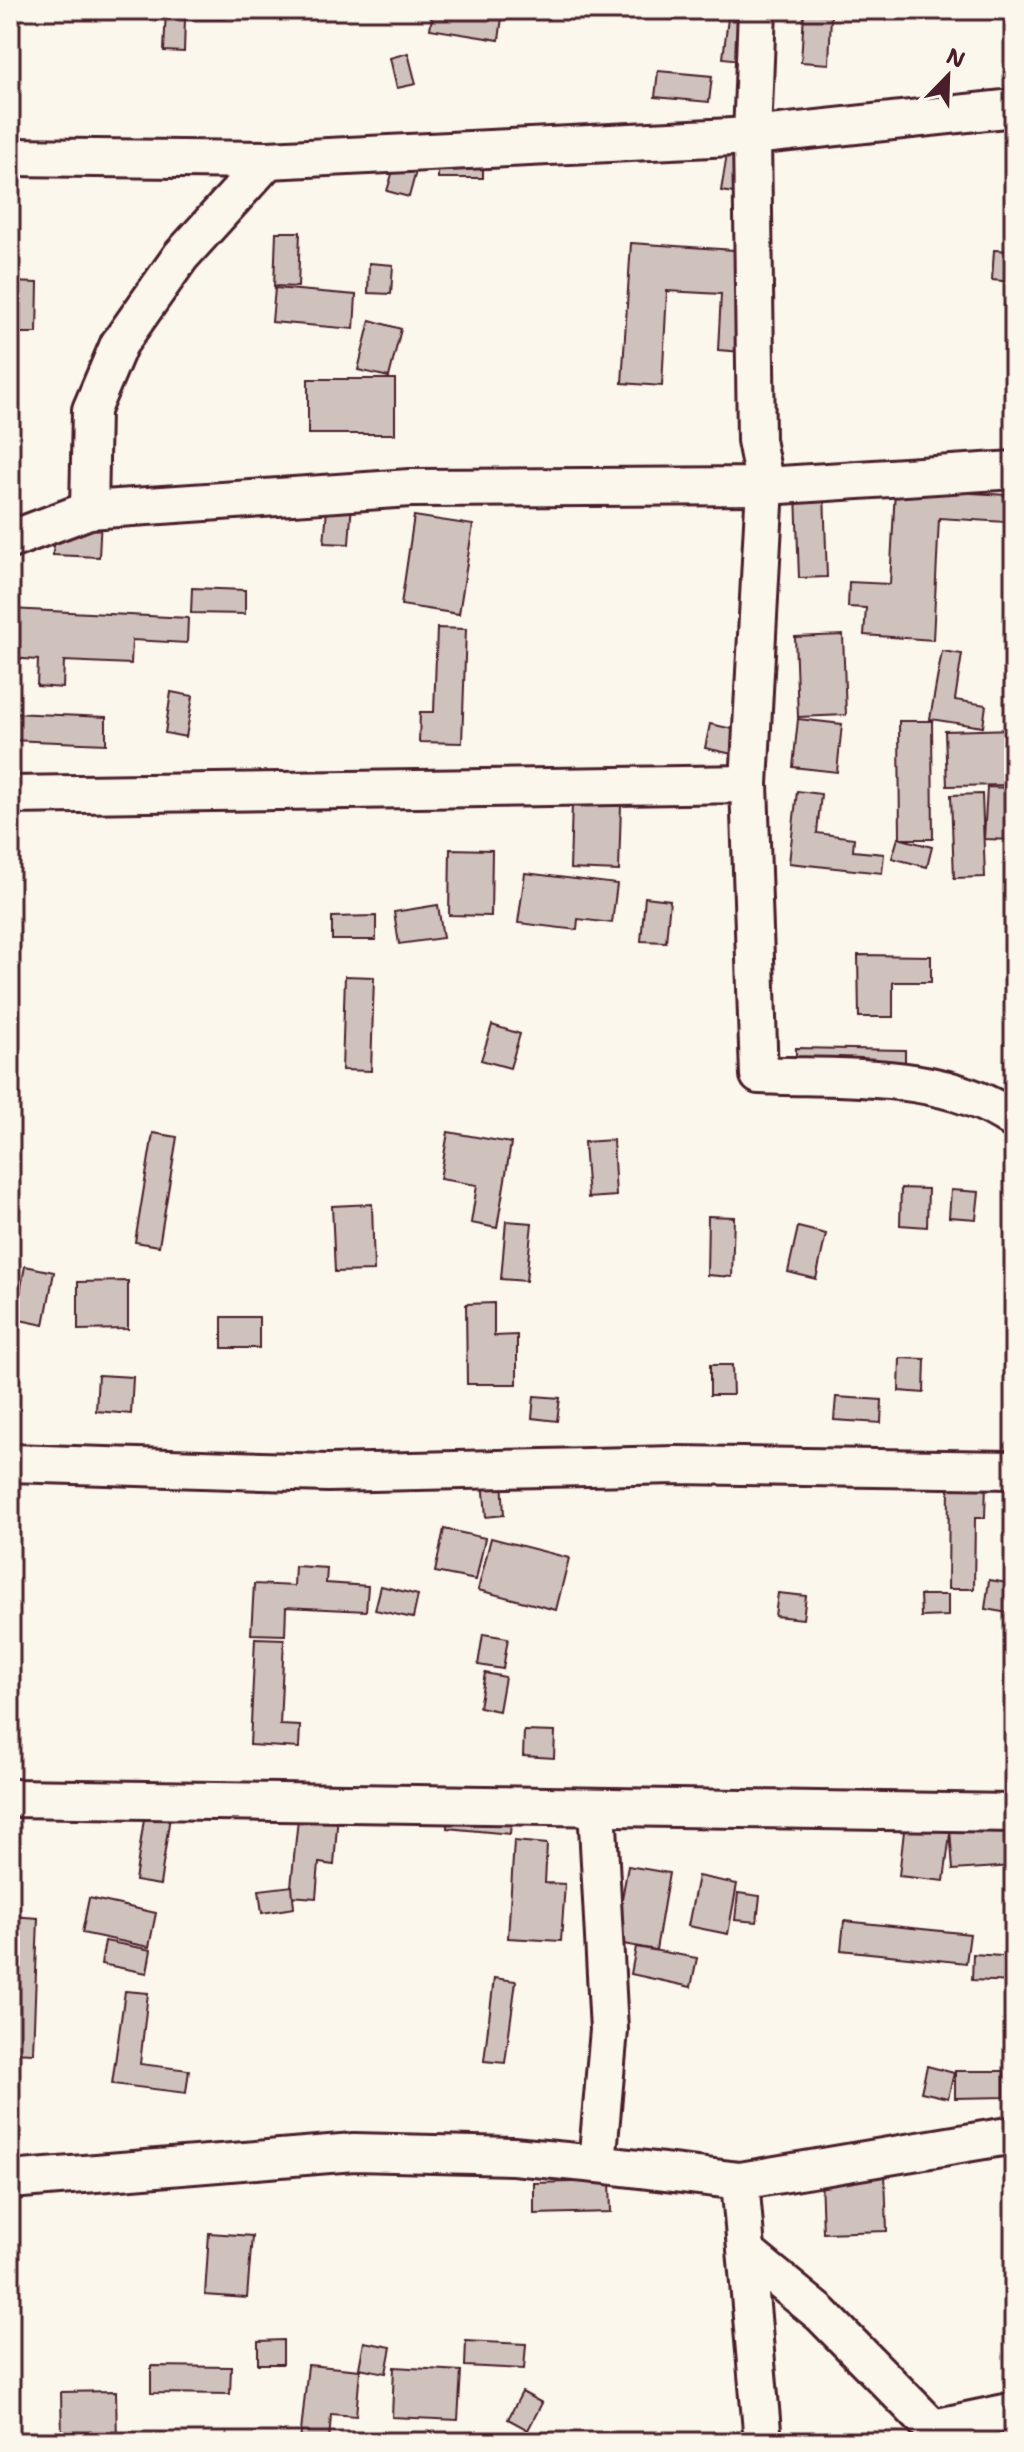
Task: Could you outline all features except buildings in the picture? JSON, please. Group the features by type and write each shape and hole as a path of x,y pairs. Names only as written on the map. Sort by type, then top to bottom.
{"street":[{"path":"757,10 752,136 756,440 765,486 749,784 759,1075 910,1082 1006,1106"},
{"path":"10,157 268,160 752,136 1014,108"},
{"path":"89,510 91,410 119,344 181,256 268,160"},
{"path":"10,540 89,510 410,488 765,486 1014,470"},
{"path":"10,795 749,784"},
{"path":"10,1463 328,1473 677,1465 1014,1470"},
{"path":"10,1798 1014,1813"},
{"path":"597,1807 609,2030 597,2164"},
{"path":"10,2180 354,2152 513,2156 740,2181 1014,2135"},
{"path":"740,2181 763,2442"},
{"path":"748,2254 821,2314 934,2435 1014,2411"}]}
